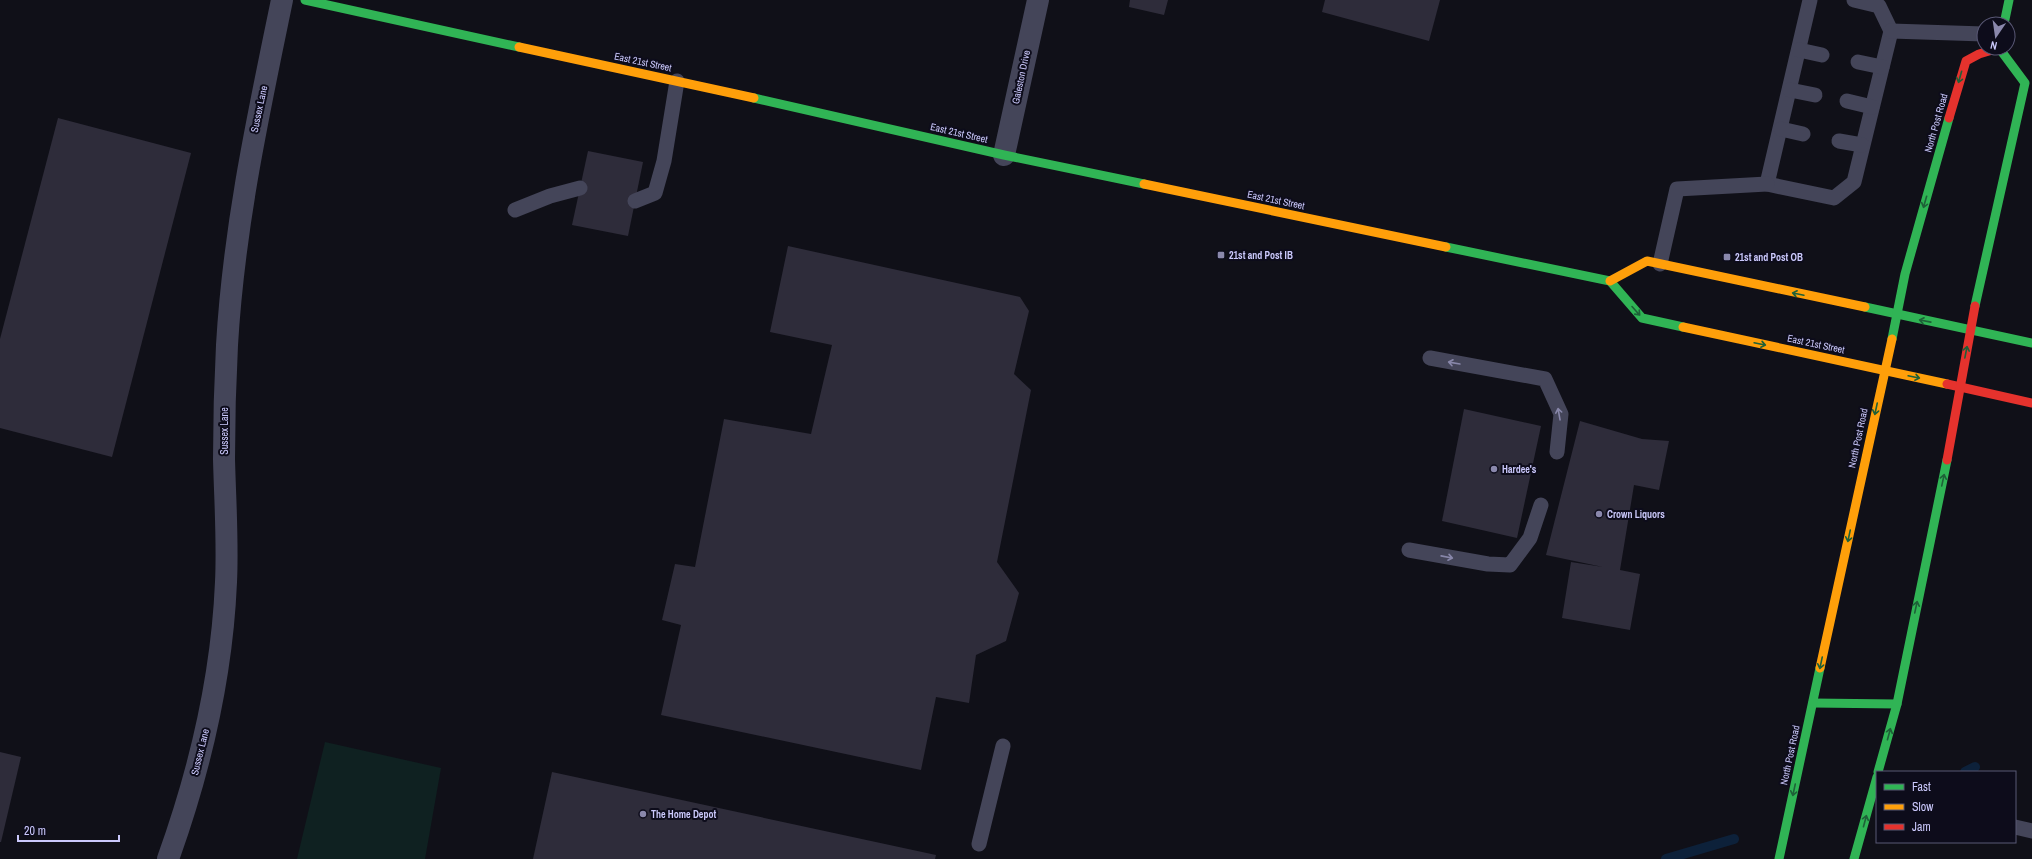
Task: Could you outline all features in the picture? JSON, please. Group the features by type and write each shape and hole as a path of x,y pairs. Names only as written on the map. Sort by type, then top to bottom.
{"main road":[{"name":"East 21st Street","path":"305,0 677,81 1004,155 1610,281 1642,318 2032,403"},
{"path":"2006,16 2009,0"},
{"name":"North Post Road","path":"1779,859 1897,315 1904,274 1964,65 1966,60 1976,56"},
{"name":"North Post Road","path":"1878,771 1898,704 1949,452 1959,386 1970,330 2025,83 2005,56"},
{"path":"1610,281 1647,261 2032,343"},
{"path":"1813,703 1898,704"},
{"path":"1854,859 1876,781"}],"street":[{"name":"Sussex Lane","path":"168,859 189,792 204,735 215,684 222,636 227,549 224,460 225,377 234,257 248,164 282,0"},
{"name":"Galeston Drive","path":"1004,155 1038,0"}],"lane":[{"path":"1767,184 1810,0"},
{"path":"1660,264 1677,189 1767,184 1834,198 1854,182 1891,30 1879,6 1854,0"},
{"path":"1891,30 1976,34"},
{"path":"1799,50 1822,55"},
{"path":"1858,62 1882,68"},
{"path":"635,201 655,193 664,161 677,81"},
{"path":"1790,90 1815,95"},
{"path":"1847,102 1872,107"},
{"path":"1781,129 1803,134"},
{"path":"1839,141 1862,145"},
{"path":"515,210 550,196 580,188"},
{"path":"1430,358 1545,379 1561,414 1557,452"},
{"path":"1409,550 1488,564 1510,564 1530,538 1541,505"},
{"path":"979,844 1003,746"},
{"path":"2016,827 2032,831"}],"shaded area":[{"path":"325,742 441,768 425,859 297,859"}],"building":[{"path":"1130,0 1168,0 1164,15 1129,7"},
{"path":"1325,0 1440,0 1429,41 1322,12"},
{"path":"58,118 191,153 112,457 0,428 0,339"},
{"path":"588,151 643,162 628,236 572,225"},
{"path":"788,246 1020,297 1029,311 1014,374 1031,390 997,562 1019,593 1006,641 976,655 969,703 936,697 921,770 661,715 681,625 662,620 675,564 695,567 724,419 811,434 832,345 770,332"},
{"path":"1464,409 1541,426 1517,538 1442,521"},
{"path":"1580,421 1642,439 1669,441 1659,490 1634,485 1620,570 1640,574 1630,630 1562,618 1571,562 1603,567 1546,555"},
{"path":"0,752 21,757 1,842 0,842"},
{"name":"The Home Depot","path":"552,772 936,855 935,859 533,859"}],"waterway":[{"path":"1967,771 1975,767"},
{"path":"1666,859 1734,839"}],"traffic: fast":[{"path":"305,0 519,47"},
{"path":"2006,16 2009,0"},
{"path":"1975,306 2025,83 2005,56"},
{"path":"754,98 1004,155 1144,184"},
{"path":"1892,339 1905,274 1949,118"},
{"path":"1446,247 1610,281 1642,318 1683,327"},
{"path":"1865,307 2032,343"},
{"path":"1878,771 1897,704 1947,460"},
{"path":"1779,859 1820,668"},
{"path":"1813,703 1897,704"},
{"path":"1854,859 1876,781"}],"traffic: slow":[{"path":"519,47 754,98"},
{"path":"1144,184 1446,247"},
{"path":"1610,281 1647,261 1865,307"},
{"path":"1683,327 1947,384"},
{"path":"1820,668 1892,339"}],"traffic: jam":[{"path":"1949,118 1966,61 1976,56"},
{"path":"1947,460 1975,306"},
{"path":"1947,384 2032,403"}],"place":[{"name":"21st and Post IB","path":"1221,255"},
{"name":"21st and Post OB","path":"1727,257"},
{"name":"Hardee's","path":"1494,469"},
{"name":"Crown Liquors","path":"1599,514"},
{"name":"The Home Depot","path":"643,814"}]}
